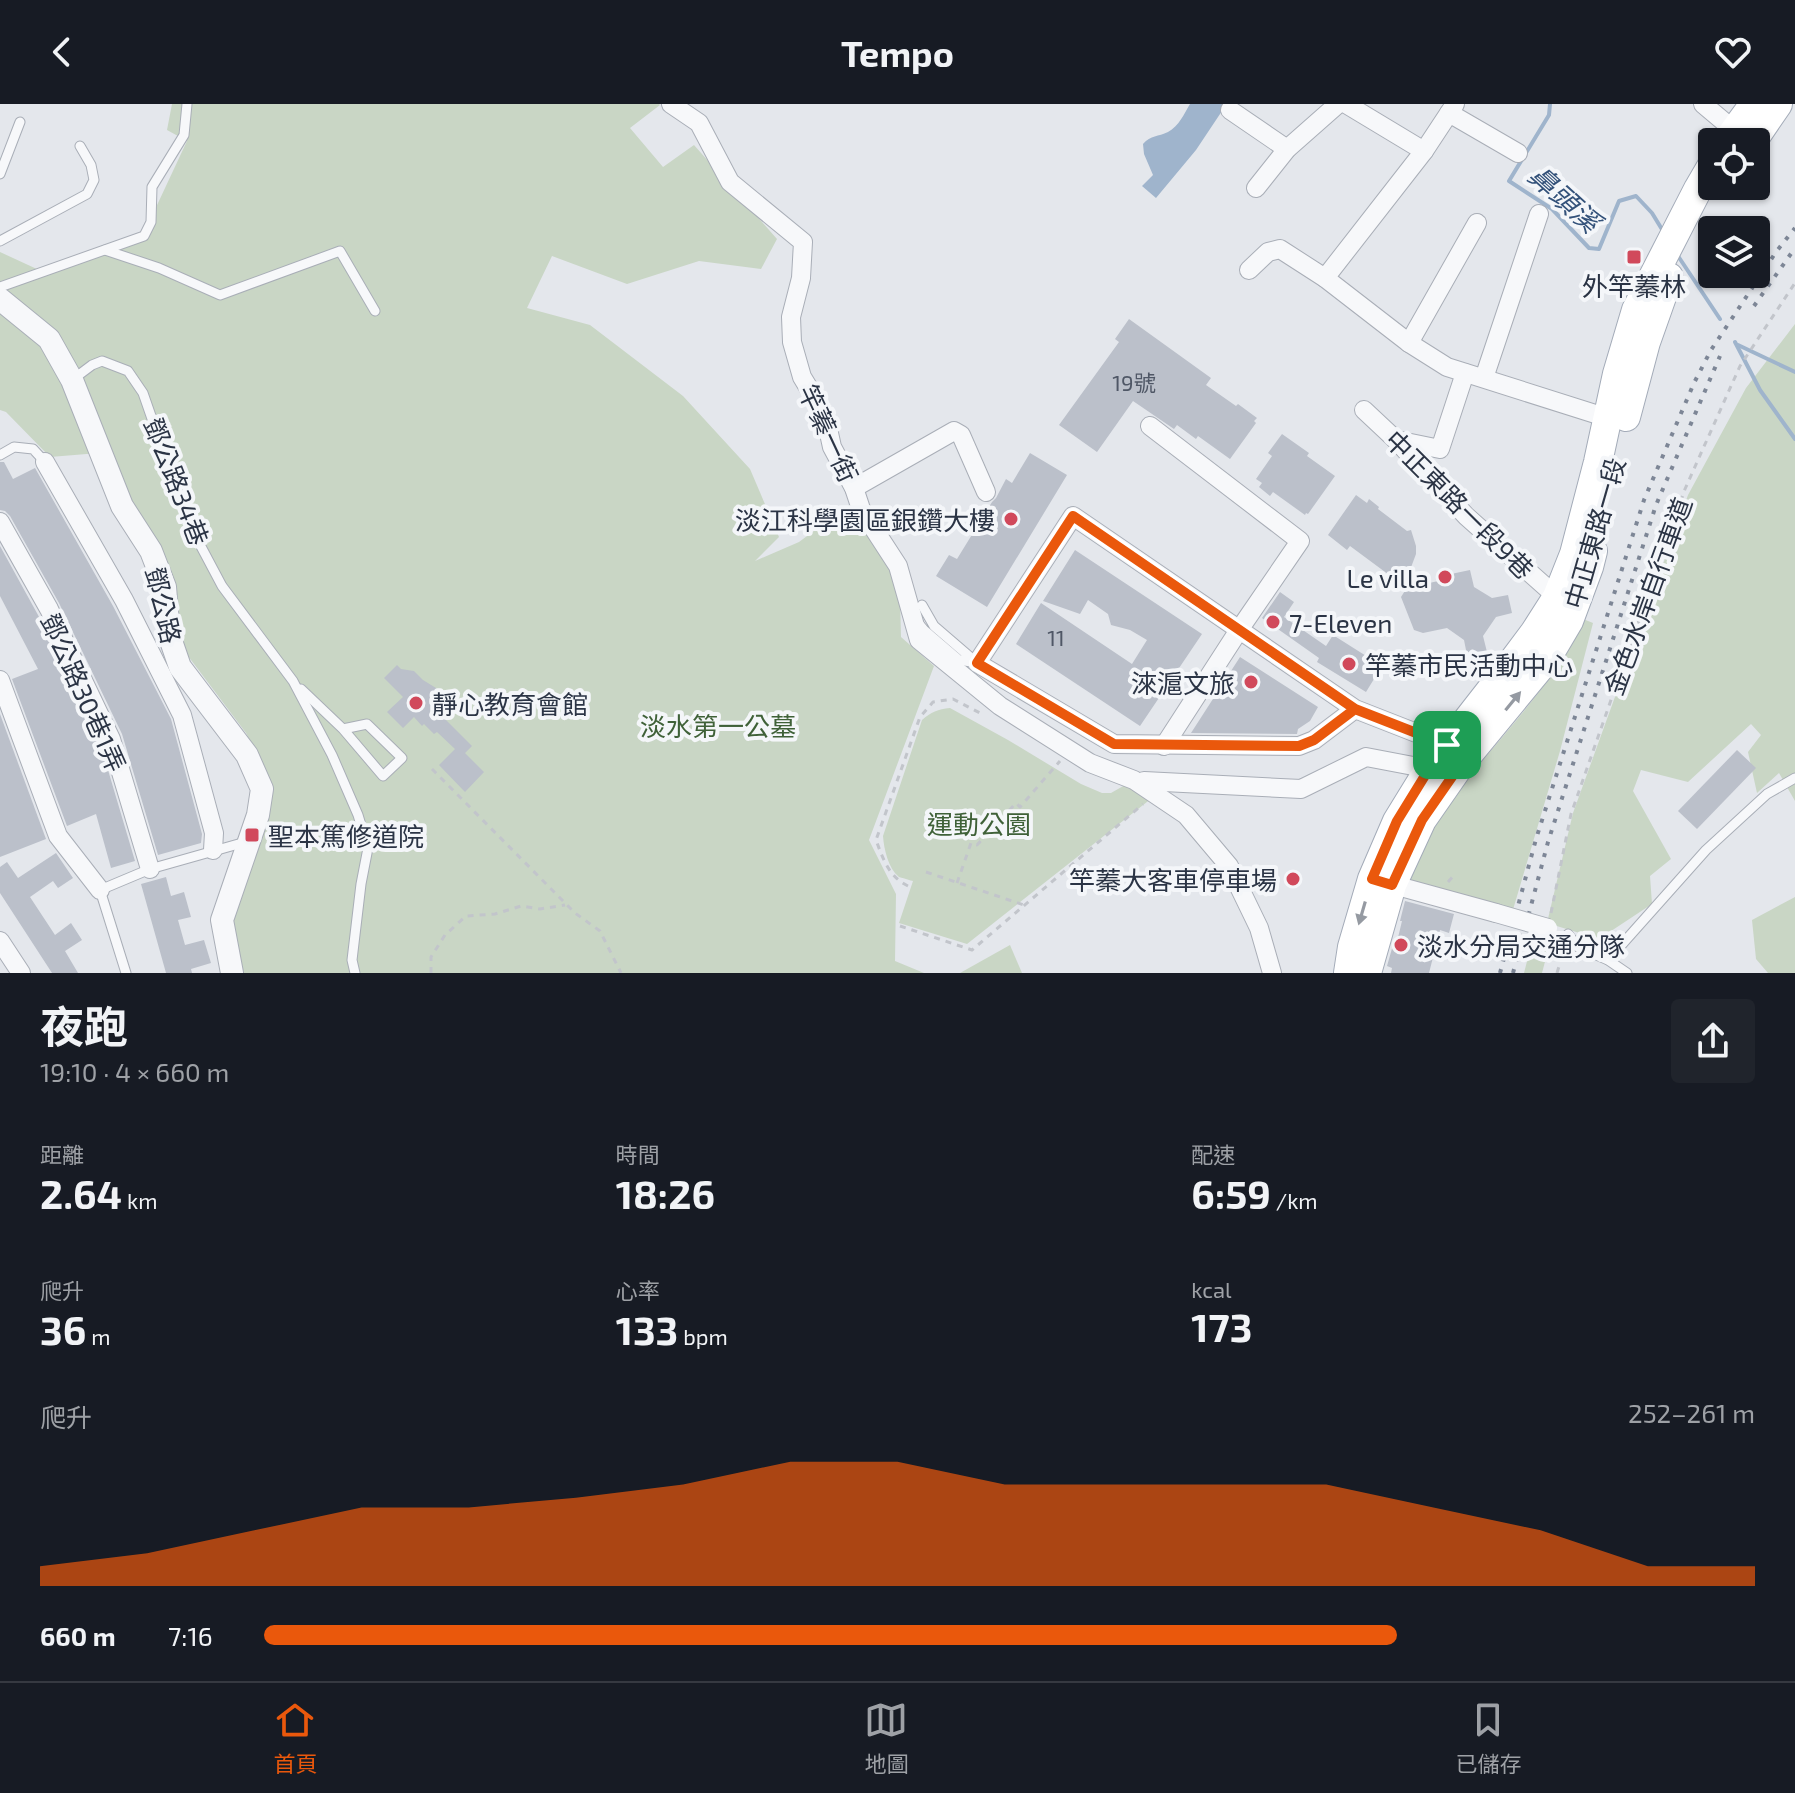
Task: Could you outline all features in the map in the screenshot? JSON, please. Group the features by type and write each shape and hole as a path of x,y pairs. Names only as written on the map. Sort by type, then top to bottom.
{"main road":[{"path":"1744,128 1754,104"},
{"path":"1752,128 1778,104"},
{"path":"1664,271 1703,200"},
{"name":"中正東路一段","path":"1455,753 1507,669 1557,597 1574,554 1617,374 1636,310 1664,271"},
{"name":"中正東路一段","path":"1455,753 1546,660 1569,621 1589,567 1664,271"},
{"path":"1367,973 1382,882 1397,821 1429,769 1455,753"},
{"path":"1348,973 1352,947 1382,882 1422,820 1455,753"}],"street":[{"name":"竿蓁一街","path":"671,104 699,123 730,182 803,242 801,278 791,317 792,342 802,377 825,415 832,447 854,488 861,509 898,566 908,596 916,608 919,640 1000,706 1090,763 1150,787 1186,815 1229,866 1259,928 1272,973"},
{"path":"1256,188 1287,149 1338,104"},
{"path":"1346,104 1424,151"},
{"path":"1703,104 1728,128"},
{"path":"1325,278 1424,151 1452,107 1518,153"},
{"path":"1230,110 1287,149"},
{"path":"1484,378 1539,214"},
{"path":"1409,343 1477,223"},
{"path":"1249,270 1268,252 1280,249 1447,367 1608,418"},
{"name":"鄧公路","path":"0,299 49,339 72,380 122,506 151,551 165,587 169,635 180,667 247,755 262,789 258,815 222,920 232,973"},
{"path":"1396,440 1440,449 1465,373"},
{"name":"中正東路一段9巷","path":"1364,410 1466,516 1557,597"},
{"path":"1150,426 1300,541 1164,746"},
{"path":"854,488 954,431 961,435 986,492"},
{"path":"45,462 124,600 182,715 214,833 213,850"},
{"path":"1355,709 1314,740 1299,746 1114,744 977,663 1073,516 1355,709 1455,753"},
{"name":"鄧公路30巷1弄","path":"0,522 49,609 111,739 150,869"},
{"path":"0,683 58,836 100,890"},
{"path":"1150,787 1301,789 1366,757 1429,769"},
{"path":"1382,882 1548,928"},
{"path":"0,941 21,973"}],"lane":[{"path":"0,287 144,236 151,222 152,187 184,135 187,104"},
{"path":"0,174 20,122"},
{"path":"0,241 87,194 94,180 91,165 80,146"},
{"path":"105,250 159,268 220,295 340,251 375,311"},
{"name":"鄧公路34巷","path":"72,380 102,361 128,371 143,393 188,522 222,586 293,681 332,755 358,815 368,848 352,960 355,973"},
{"path":"0,455 14,447 33,449 45,462"},
{"path":"916,608 977,663"},
{"name":"鄧公路34巷","path":"293,681 343,729 383,776 402,758 367,724 343,729"},
{"path":"1608,960 1706,850 1767,794 1795,778"},
{"path":"126,973 100,890 150,869 242,843"},
{"path":"1568,934 1578,947 1608,960 1627,973"}],"path":[{"name":"金色水岸自行車道","path":"1548,928 1571,814 1685,489 1740,366 1795,283"},
{"path":"908,886 898,881 886,865 876,840 920,717 933,702 953,699 994,721"},
{"path":"957,883 971,843 977,845 1016,803 1020,807 1062,759"},
{"path":"432,769 567,905 600,931 621,973"},
{"path":"900,926 972,950 1150,787"},
{"path":"926,872 1024,905"},
{"path":"431,973 431,957 445,935 466,916 495,914 521,906 540,909 567,905"}],"green space":[{"name":"淡水第一公墓","path":"172,104 659,104 630,128 663,167 694,145 777,239 761,269 699,261 627,284 552,256 527,308 590,325 683,396 750,469 779,537 755,561 799,542 849,505 885,557 900,597 901,637 934,666 869,840 896,894 895,961 924,973 244,973 230,919 274,789 246,733 182,648 173,582 129,498 111,452 50,457 6,412 0,410 0,252 39,270 144,233 187,141 167,130"},
{"path":"1795,324 1795,801 1779,773 1757,793 1748,752 1761,735 1751,724 1688,782 1641,770 1633,791 1671,859 1650,876 1652,904 1599,939 1547,923 1573,813 1688,495 1746,388"},
{"path":"1583,619 1593,623 1560,751 1512,913 1406,885 1438,818 1534,698 1569,647"},
{"name":"運動公園","path":"950,708 1081,784 1102,793 1111,793 1125,785 1152,798 967,944 899,923 913,881 899,877 892,869 883,836 922,720 935,711"},
{"path":"1795,897 1795,973 1768,973 1756,959 1752,920"},
{"path":"1534,934 1551,939 1542,973 1524,973"},
{"path":"1010,945 1022,973 960,973"}],"water":[{"path":"1190,104 1222,104 1222,111 1196,150 1156,198 1142,186 1153,175 1143,144 1172,129"}],"building":[{"path":"1129,319 1211,378 1206,385 1257,418 1230,459 1198,436 1196,439 1177,425 1174,429 1133,401 1097,452 1059,425 1119,342 1115,339"},
{"path":"1282,434 1335,476 1305,515 1273,492 1270,496 1259,487 1262,483 1256,479 1272,456 1268,453"},
{"name":"淡江科學園區銀鑽大樓","path":"1030,453 1067,475 987,607 936,576 949,555 957,559 1006,479 1012,483"},
{"path":"0,462 4,462 13,479 35,468 113,606 171,719 202,834 201,843 158,855 122,734 59,603 10,516 0,510"},
{"path":"1356,495 1367,503 1369,499 1407,531 1411,530 1416,554 1404,586 1350,546 1347,550 1328,535"},
{"path":"0,546 38,615 100,743 135,861 111,868 96,814 67,826 12,679 38,669 0,596"},
{"path":"1075,550 1202,634 1140,726 1016,644 1041,603 1132,664 1147,640 1130,630 1111,625 1108,614 1088,600 1080,614 1043,601"},
{"path":"1470,570 1474,587 1492,598 1508,595 1512,613 1496,617 1483,636 1487,652 1467,655 1464,640 1447,628 1423,633 1414,630 1401,597 1412,580 1420,585 1452,578 1451,574"},
{"path":"1280,592 1294,602 1284,617 1326,646 1333,635 1382,666 1366,692 1317,662 1319,658 1262,618"},
{"name":"淶滬文旅","path":"1240,657 1318,707 1297,734 1191,733"},
{"name":"靜心教育會館","path":"397,665 401,669 414,671 436,688 441,696 434,708 472,746 465,753 484,772 465,792 439,765 455,749 414,717 403,728 387,712 403,697 384,678"},
{"path":"0,714 46,839 0,857"},
{"path":"1737,750 1756,768 1697,829 1678,811"},
{"path":"56,853 73,878 58,888 53,881 30,897 55,935 71,923 82,940 65,951 78,973 52,973 0,893 0,867 7,862 18,878"},
{"path":"166,877 171,896 184,892 191,917 178,920 185,945 204,940 211,963 191,969 192,973 166,973 141,884"},
{"path":"1405,901 1454,914 1449,933 1440,930 1429,973 1391,973 1392,968 1387,966 1393,945 1396,946"}],"waterway":[{"name":"鼻頭溪","path":"1550,104 1549,115 1509,181 1552,209 1589,248 1599,249 1619,201 1636,196 1663,231"},
{"name":"鼻頭溪","path":"1678,256 1720,319"},
{"name":"鼻頭溪","path":"1735,342 1760,390 1795,439"},
{"name":"鼻頭溪","path":"1738,345 1795,372"}],"railway":[{"path":"1500,973 1536,839 1644,500 1711,350 1795,228"},
{"path":"1754,306 1795,248"},
{"path":"1513,973 1548,842 1656,505 1720,356"}],"place":[{"name":"外竿蓁林","path":"1634,257"},
{"name":"淡江科學園區銀鑽大樓","path":"1011,519"},
{"name":"Le villa","path":"1445,577"},
{"name":"7-Eleven","path":"1273,622"},
{"name":"竿蓁市民活動中心","path":"1349,664"},
{"name":"淶滬文旅","path":"1251,682"},
{"name":"靜心教育會館","path":"416,703"},
{"name":"聖本篤修道院","path":"252,835"},
{"name":"竿蓁大客車停車場","path":"1293,879"},
{"name":"淡水分局交通分隊","path":"1401,945"}],"route":[{"path":"1447,745 1355,709 1314,740 1299,746 1114,744 977,663 1073,516 1355,709 1447,745 1463,761 1422,820 1392,885 1372,879 1397,821 1447,745"}]}
